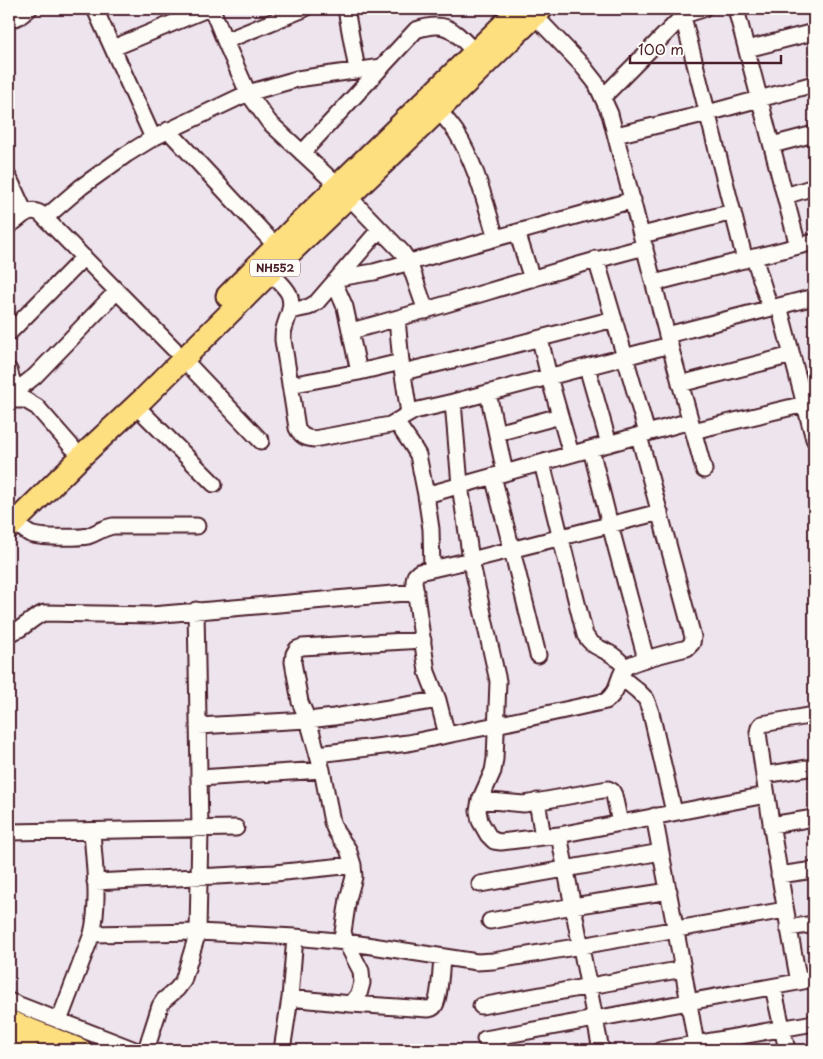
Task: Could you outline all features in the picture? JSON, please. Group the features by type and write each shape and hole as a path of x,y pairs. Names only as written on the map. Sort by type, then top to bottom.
{"highway":[{"name":"NH552","path":"11,520 72,447 271,273 343,191 475,52 532,11"},
{"name":"NH552","path":"11,520 136,406 218,306 276,246 439,110 532,11"},
{"path":"9,1021 81,1050"},
{"path":"9,1042 28,1050"}],"street":[{"path":"9,20 20,16 29,9"},
{"path":"95,9 153,138"},
{"path":"113,48 207,9"},
{"path":"212,9 248,93 269,122 343,191 402,252 409,262 426,311"},
{"path":"225,41 304,9"},
{"path":"346,9 357,70"},
{"path":"603,97 682,12 704,9"},
{"path":"736,9 798,246"},
{"path":"532,11 596,83 610,114 668,340 704,470"},
{"path":"682,12 733,212 750,259 774,307 792,355 809,408 814,439"},
{"path":"302,153 416,30 428,25 442,25 455,32 475,52"},
{"path":"746,49 814,32"},
{"path":"45,218 81,187 127,154 168,130 248,93 297,79 382,67"},
{"path":"616,135 708,113 814,84"},
{"path":"439,110 456,132 467,154 496,238"},
{"path":"168,130 276,246"},
{"path":"772,145 814,134"},
{"path":"9,178 25,213"},
{"path":"785,196 814,187"},
{"path":"336,280 374,272 633,200"},
{"path":"9,225 25,213 32,211 45,218 261,441"},
{"path":"351,331 532,279 733,212"},
{"path":"290,311 309,307 317,302 380,230"},
{"path":"517,232 532,279"},
{"path":"654,284 814,242"},
{"path":"9,334 84,257"},
{"path":"318,754 408,743 606,701 612,698 623,672 632,664 687,648 692,643 693,637 660,512 626,357 596,259"},
{"path":"271,273 285,288 291,302 283,340 297,428 300,434 306,438 314,439 379,427 402,418 414,410 453,402 626,357 668,340 774,307 814,297"},
{"path":"336,280 345,307 359,372"},
{"path":"14,397 117,291"},
{"path":"397,319 402,367 402,418 412,445 418,455 426,495 431,529 432,569"},
{"path":"290,385 359,372 402,367 540,339 614,319"},
{"path":"540,339 549,377 572,454"},
{"path":"680,384 792,355"},
{"path":"587,367 609,444"},
{"path":"9,370 14,397"},
{"path":"488,392 497,433 499,475 512,550 538,655"},
{"path":"14,397 31,402 38,407 72,447"},
{"path":"453,402 460,485 471,560 498,681 495,759 493,771 480,800 478,811 480,821 488,835 494,841 502,842 559,835 766,795"},
{"path":"136,406 214,484"},
{"path":"426,495 643,435 809,408"},
{"path":"497,433 560,416"},
{"path":"592,449 646,659"},
{"path":"542,463 585,635 596,647 617,658 623,672 646,699 651,712 674,812"},
{"path":"447,735 438,700 427,672 414,581 415,576 419,572 660,512"},
{"path":"11,520 29,533 52,537 86,536 105,527 113,526 197,526"},
{"path":"9,632 18,630 44,613 152,615 416,592"},
{"path":"146,1050 160,1006 177,989 182,981 198,932 200,829 196,610"},
{"path":"351,1004 359,994 362,983 361,971 346,942 344,932 348,899 354,877 353,865 348,849 336,832 332,822 318,754 308,720 300,702 293,662 294,654 297,649 302,648 423,640"},
{"path":"198,726 334,718 438,700"},
{"path":"798,982 766,795 758,732 762,724 814,715"},
{"path":"764,775 814,767"},
{"path":"199,778 322,770"},
{"path":"480,800 518,804 608,789 614,795 620,823"},
{"path":"537,801 543,837"},
{"path":"654,816 684,969 697,1048"},
{"path":"771,825 814,818"},
{"path":"9,832 236,828"},
{"path":"59,1020 96,920 97,908 92,831"},
{"path":"559,835 601,1050"},
{"path":"480,884 661,852"},
{"path":"95,882 275,873 353,865"},
{"path":"779,875 814,870"},
{"path":"490,921 669,891"},
{"path":"92,934 198,932 294,937 346,942 477,962 493,961 785,910"},
{"path":"788,928 814,924"},
{"path":"282,1050 290,998 294,937"},
{"path":"290,998 420,1009 433,1008 438,997 442,957"},
{"path":"481,1006 684,969"},
{"path":"485,1039 814,979"},
{"path":"774,987 787,1050"},
{"path":"9,1000 135,1050"},
{"path":"660,1050 697,1048 814,1023"}]}
